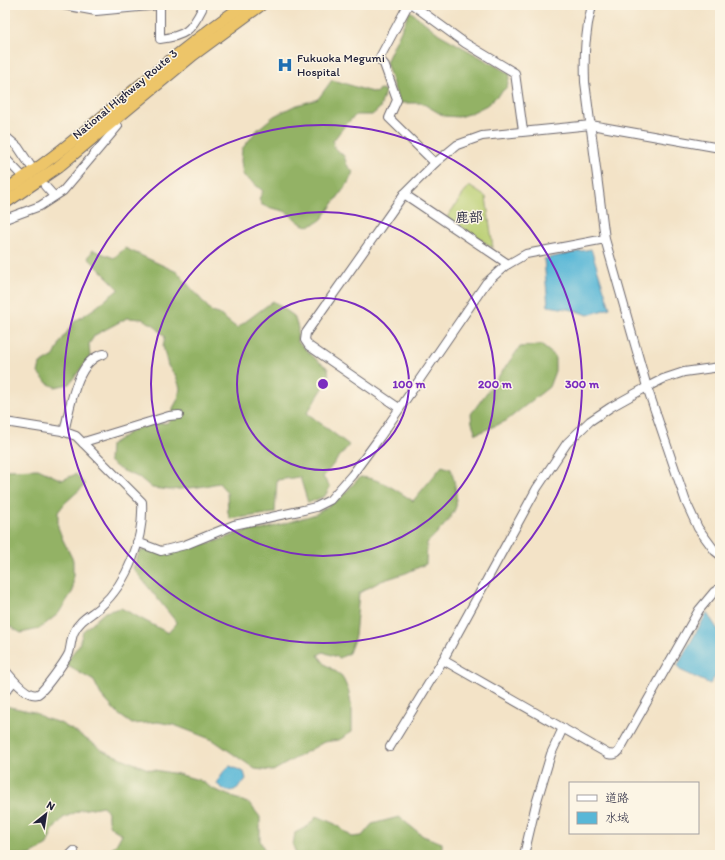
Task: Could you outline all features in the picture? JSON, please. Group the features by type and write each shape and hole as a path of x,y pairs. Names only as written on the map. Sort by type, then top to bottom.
{"highway":[{"name":"National Highway Route 3","path":"5,190 49,160 197,39 244,5"},
{"name":"National Highway Route 3","path":"5,203 58,167 193,55 261,5"}],"street":[{"path":"63,5 96,11 160,5 160,38 176,37 193,26 203,6"},
{"path":"408,5 379,59 384,64 396,100 389,118 435,163"},
{"path":"413,5 465,43 515,73 524,131"},
{"path":"592,5 586,28 584,59 605,239 647,387 686,502 698,528 720,556"},
{"path":"5,219 40,206 63,191 118,126 114,121"},
{"path":"399,408 309,346 305,340 306,333 404,194 435,163 457,145 482,136 591,125 720,148"},
{"path":"5,136 18,147 30,165"},
{"path":"5,158 24,178"},
{"path":"45,186 54,196"},
{"path":"404,194 508,264"},
{"path":"137,542 161,551 185,545 234,525 316,507 330,500 352,475 486,283 508,264 526,254 605,239"},
{"path":"64,432 75,389 86,366 97,356 104,354"},
{"path":"390,747 443,660 537,488 567,443 590,421 610,407 647,387 684,372 720,367"},
{"path":"83,443 169,416 179,415"},
{"path":"5,422 64,432 76,436 142,502 143,514 131,564 114,592 100,607 83,619 74,632 69,654 49,684 39,693 28,693 5,670"},
{"path":"443,660 608,754 617,753 700,610 714,592 720,588"},
{"path":"5,692 14,680"},
{"path":"524,855 536,804 551,754 563,728"}],"green space":[{"path":"410,11 439,34 510,74 507,87 487,105 459,117 444,116 422,103 399,103 386,62"},
{"path":"332,80 376,93 379,89 385,91 380,108 372,115 356,115 346,124 333,141 334,147 344,156 347,165 353,172 348,183 322,219 315,224 305,225 301,224 284,211 262,205 259,199 263,191 243,175 241,161 242,149 257,130 274,116 294,106 318,99"},
{"path":"469,186 486,197 493,248 447,217"},
{"path":"125,248 177,272 212,312 219,314 237,328 273,301 294,316 298,328 297,341 318,361 328,368 329,379 307,413 349,445 323,477 330,487 325,496 308,503 300,477 277,480 275,513 230,519 228,513 227,492 219,483 170,490 152,488 140,478 119,469 109,461 110,445 135,429 154,424 167,423 173,417 173,408 178,399 180,388 176,376 168,366 163,346 165,337 154,325 142,319 127,318 95,335 89,344 90,357 69,384 55,387 47,383 38,373 40,364 54,356 61,341 74,322 119,289 88,258 93,250 114,258"},
{"path":"541,345 555,356 555,371 549,387 506,421 476,434 472,423 471,414 520,347"},
{"path":"442,466 451,469 456,490 456,506 446,523 427,543 426,564 406,573 381,581 359,593 355,636 349,653 340,658 323,652 318,655 325,664 342,676 349,692 352,711 352,732 339,740 324,742 273,771 255,769 213,740 174,725 158,722 132,724 118,714 101,695 94,681 66,665 79,645 83,631 105,612 121,608 168,633 177,623 133,568 140,551 185,547 214,542 249,530 262,530 316,514 340,498 360,477 381,482 413,501"},
{"path":"38,469 62,480 76,474 85,485 65,503 58,512 58,527 73,560 73,591 58,614 39,629 21,633 9,626 5,615 5,470"},
{"path":"5,706 34,712 44,718 60,723 104,751 148,769 178,774 199,780 213,789 250,804 260,817 260,841 265,851 279,853 281,855 106,855 117,843 122,834 110,826 108,821 108,812 103,806 81,810 63,818 53,830 47,845 30,855 5,855"},
{"path":"317,816 335,824 352,837 362,836 372,824 399,817 423,836 442,843 442,855 296,855 293,845 295,833 308,826"}],"water":[{"path":"591,249 610,308 588,315 573,310 548,306 544,259"},
{"path":"707,613 720,633 720,670 710,684 680,670 678,665"},
{"path":"230,766 244,772 246,779 239,787 229,791 217,784 221,776"}],"place":[{"name":"Fukuoka Megumi Hospital","path":"285,65"}],"district":[{"name":"鹿部","path":"469,217"}]}
